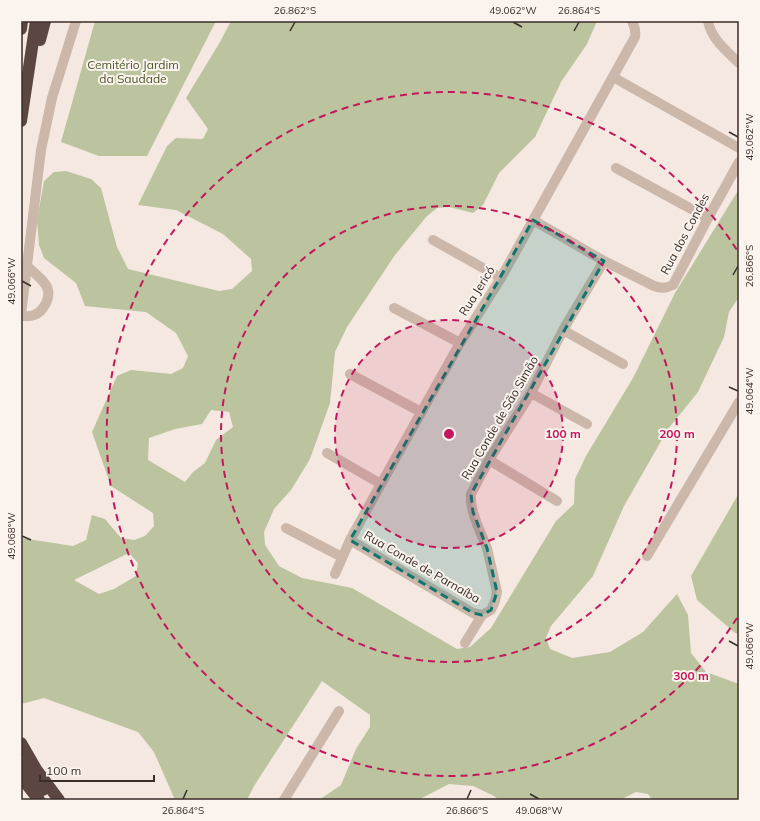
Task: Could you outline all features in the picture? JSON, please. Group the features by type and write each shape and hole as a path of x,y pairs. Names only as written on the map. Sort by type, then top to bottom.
{"highway":[{"path":"21,29 22,21"},
{"path":"21,121 36,21"},
{"path":"27,79 46,21"},
{"path":"21,743 36,768 59,800"},
{"path":"21,764 52,800"},
{"path":"21,777 38,800"},
{"path":"21,786 38,800"}],"street":[{"path":"27,266 42,280 48,289 47,300 40,312 32,316 21,315 41,150 52,98 76,21"},
{"name":"Rua Jericó","path":"335,574 350,540 421,412 460,343 501,278 635,37 636,30 632,21"},
{"path":"708,21 709,28 714,36 739,63"},
{"path":"613,77 739,148"},
{"name":"Rua dos Condes","path":"533,220 654,286 666,288 673,285 739,162"},
{"path":"616,168 708,218"},
{"path":"433,240 501,278"},
{"name":"Rua Conde de São Simão","path":"465,643 482,615 491,610 497,592 487,548 477,524 471,502 471,494 489,460 531,393 563,330 604,260"},
{"path":"394,308 460,343"},
{"path":"563,330 623,364"},
{"path":"350,374 421,412"},
{"path":"531,393 588,424"},
{"path":"647,556 739,402"},
{"path":"327,453 381,484"},
{"path":"489,460 557,501"},
{"path":"286,528 342,557"},
{"name":"Rua Conde de Parnaíba","path":"350,540 473,613 482,615"},
{"path":"284,800 339,711"}],"highlighted area":[{"path":"533,220 604,261 471,494 473,512 487,548 497,592 491,610 482,615 473,613 350,540"}],"green space":[{"name":"Cemitério Jardim da Saudade","path":"95,21 216,21 147,156 99,156 61,142"},
{"path":"231,21 597,21 587,44 561,82 535,137 499,173 483,205 473,213 449,207 437,208 427,216 395,255 347,327 335,352 330,403 310,459 291,490 274,509 264,532 265,545 279,566 302,578 352,588 457,649 470,647 491,628 556,521 574,504 575,479 586,456 633,378 675,293 739,189 739,297 729,312 724,337 698,392 668,429 624,506 593,576 551,626 546,638 550,649 572,658 610,652 643,632 677,594 688,615 691,653 706,672 739,684 739,800 652,800 648,794 636,792 620,800 499,800 473,786 449,784 418,800 319,800 341,785 356,749 370,727 370,715 322,681 254,786 247,800 175,800 154,752 138,732 44,698 21,704 21,538 73,546 86,540 92,515 105,519 121,538 134,540 145,536 154,526 153,513 111,486 92,432 117,376 131,370 171,374 183,368 188,356 176,333 146,312 85,306 76,283 44,258 39,245 37,220 44,181 54,172 66,171 91,179 101,188 117,247 128,269 219,291 232,289 252,271 251,259 223,234 176,210 138,205 167,146 176,138 203,139 208,129 186,98","holes":["211,410 229,412 233,427 216,440 205,463 193,472 185,482 148,460 149,438 175,429 202,424","129,553 138,563 136,576 114,589 99,594 74,580"]},
{"path":"739,493 739,634 735,633 697,600 691,576"}]}
